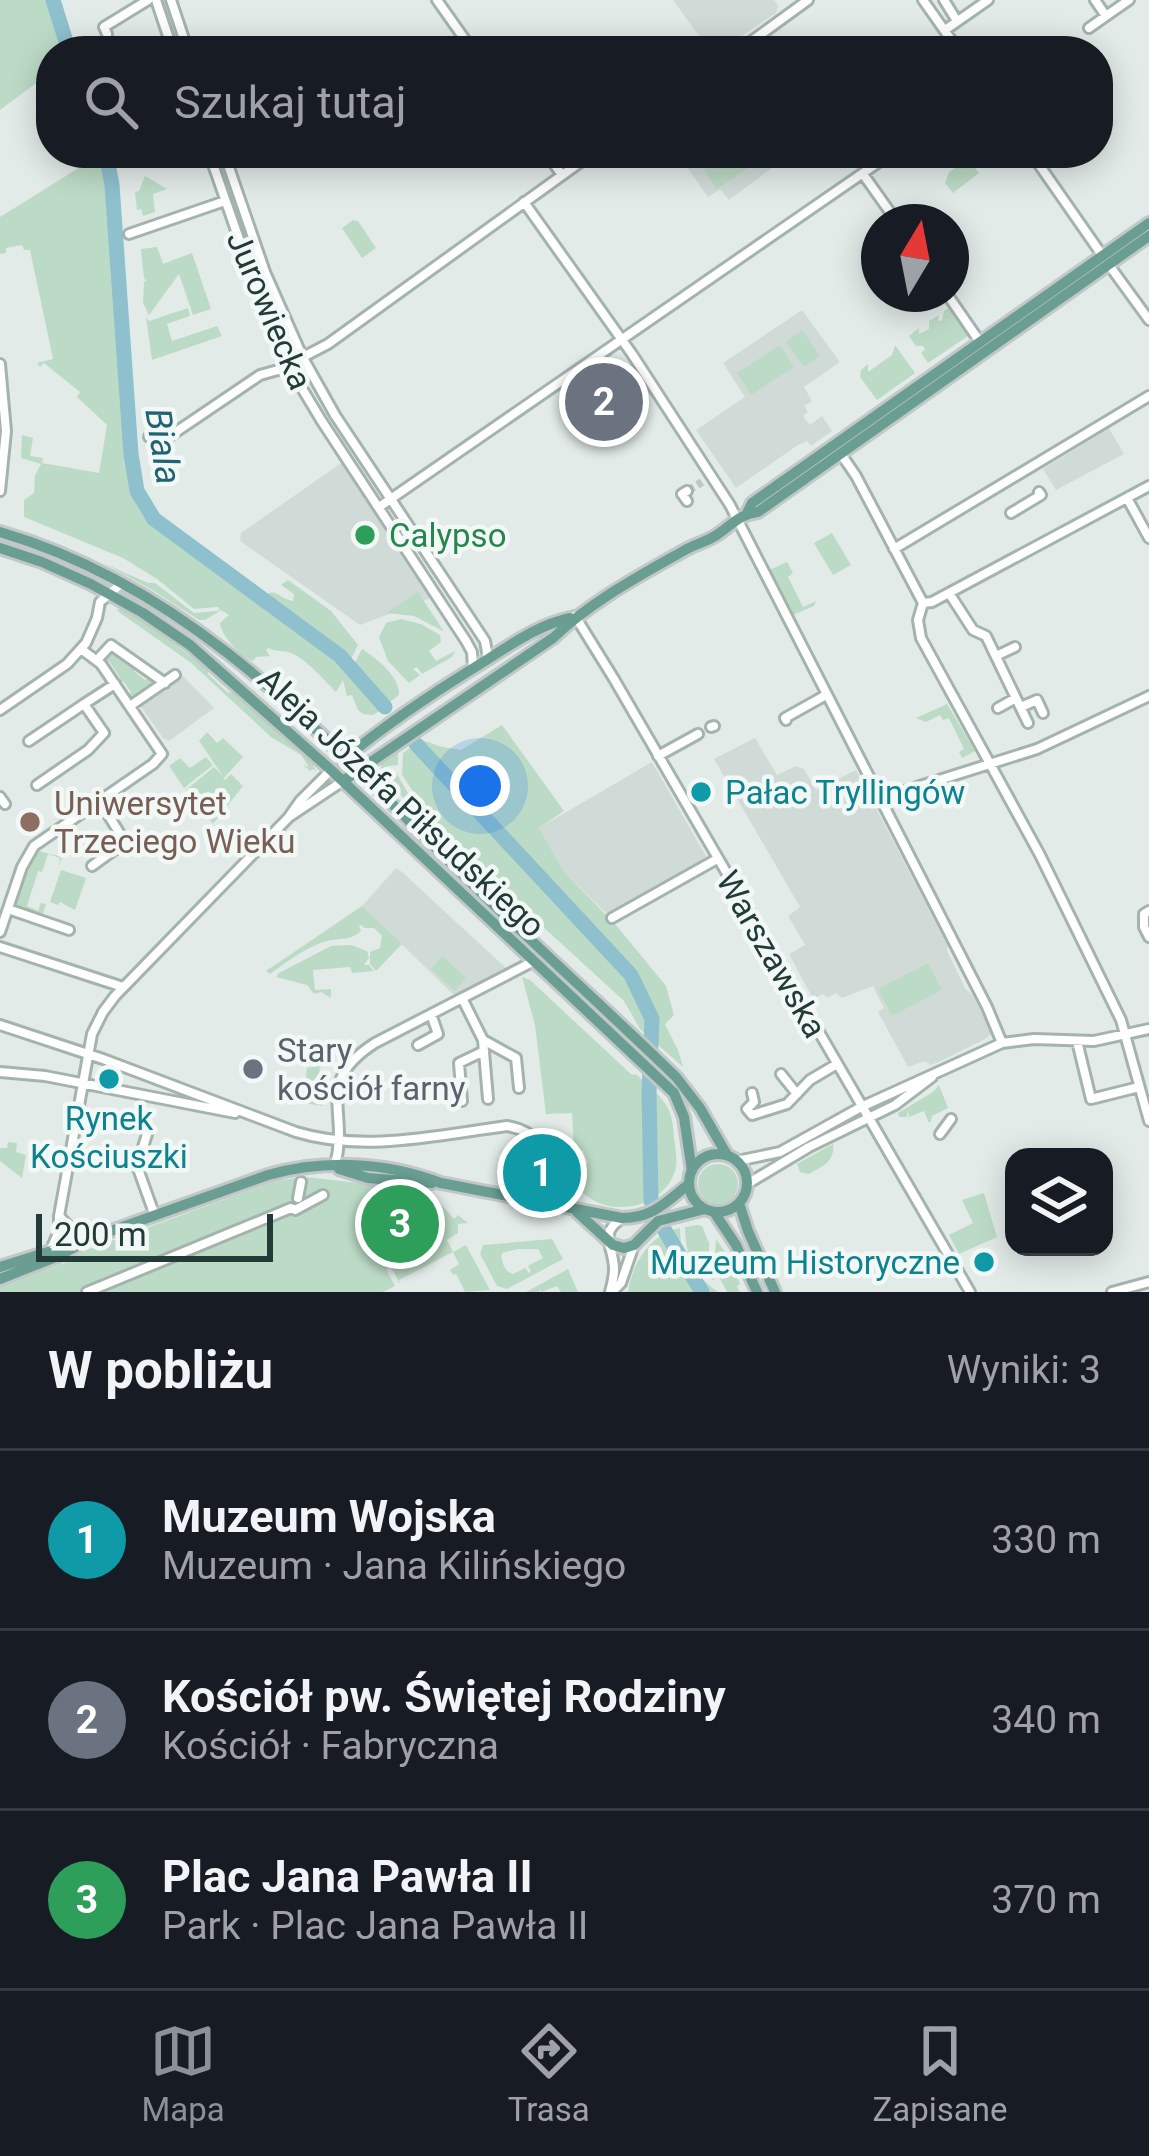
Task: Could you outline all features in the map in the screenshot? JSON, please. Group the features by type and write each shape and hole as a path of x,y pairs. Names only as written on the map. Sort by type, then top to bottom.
{"main road":[{"path":"343,781 553,638 575,616 698,542 720,534 752,503 1148,228"},
{"path":"736,519 758,512 841,454 884,415"},
{"name":"Aleja Józefa Piłsudskiego","path":"1,530 123,582 226,650 358,770 676,1076 732,1158"},
{"name":"Aleja Józefa Piłsudskiego","path":"0,548 109,594 190,645 331,770 674,1093 684,1117 692,1171"},
{"path":"331,770 473,668 549,622 575,616"},
{"path":"482,684 488,659"},
{"path":"0,1267 69,1252 83,1241 299,1167 369,1166 416,1173 441,1183 647,1222 709,1210 727,1211 739,1204 747,1184 743,1167 732,1158 706,1156 692,1171 689,1184 694,1199 709,1210 736,1245 758,1292"},
{"path":"575,1210 618,1248 634,1245 647,1222 689,1184"},
{"path":"739,1204 775,1292"},
{"path":"0,1279 49,1255"},
{"path":"748,1271 763,1264"}],"street":[{"path":"107,34 104,28 152,0 167,36"},
{"path":"171,0 183,36"},
{"path":"436,0 462,36"},
{"path":"758,36 808,0"},
{"path":"923,0 949,36"},
{"path":"944,0 957,21"},
{"path":"945,30 988,0"},
{"path":"1095,0 1106,16"},
{"path":"1088,28 1129,0"},
{"path":"133,20 138,16 137,5"},
{"name":"Jurowiecka","path":"214,168 288,365 458,628 472,651 473,668"},
{"name":"Jurowiecka","path":"229,168 265,272 303,358 362,457 485,641 488,659"},
{"path":"557,168 562,175"},
{"path":"149,437 164,440 241,381 288,365 328,344 572,168"},
{"path":"379,507 871,168"},
{"path":"1042,168 1149,320"},
{"path":"863,174 884,204"},
{"path":"129,234 225,201"},
{"path":"524,202 621,339 736,519 1002,1042"},
{"path":"959,312 982,345"},
{"path":"0,364 6,431 0,491"},
{"path":"895,549 1029,475 1149,395"},
{"path":"841,454 923,603 918,620 921,638 1040,855 1121,1020 1149,1121"},
{"path":"347,459 362,457"},
{"path":"923,603 1149,486"},
{"path":"1011,513 1041,495 1039,492"},
{"path":"1127,498 1149,538"},
{"path":"434,590 445,581"},
{"path":"0,710 68,664 81,649 109,594 123,582"},
{"path":"952,592 974,630 986,636 1028,723"},
{"name":"Warszawska","path":"575,616 970,1292"},
{"path":"458,628 471,620"},
{"path":"97,660 111,645 165,683"},
{"path":"996,656 1015,647"},
{"path":"0,932 5,910 36,844 162,754 97,660 81,649"},
{"path":"130,706 175,675"},
{"path":"29,742 115,684"},
{"path":"786,720 826,695"},
{"path":"879,799 1057,742 1149,696"},
{"path":"998,708 1037,700 1043,713"},
{"path":"38,784 104,734 84,704"},
{"path":"658,756 698,734"},
{"path":"49,1255 88,1053 100,1018 123,987 331,770"},
{"path":"288,818 343,781"},
{"path":"92,866 126,843 99,800"},
{"path":"612,918 717,859"},
{"path":"5,910 69,930"},
{"path":"1149,911 1144,914 1149,937"},
{"path":"0,947 123,987"},
{"path":"334,1167 340,1142 337,1088 344,1070 363,1050 534,961"},
{"path":"462,998 484,1046 488,1099"},
{"path":"418,1045 438,1034 431,1014"},
{"path":"0,1024 296,1132 340,1142 369,1143 507,1126 521,1129 544,1145 565,1183 561,1205"},
{"path":"747,1184 786,1159 895,1106 933,1076 1002,1042 1077,1041 1149,1029"},
{"path":"1077,1041 1091,1099 1139,1087"},
{"path":"484,1046 516,1058 519,1088"},
{"path":"462,1101 459,1063 484,1046"},
{"path":"752,1093 754,1102 747,1109 752,1115 788,1104 810,1080 836,1064"},
{"path":"0,1072 45,1076 260,1118"},
{"path":"781,1075 797,1094"},
{"path":"732,1158 780,1152 861,1106 933,1076"},
{"path":"78,1116 149,1128 137,1166 155,1216"},
{"path":"940,1134 951,1118"},
{"path":"301,1182 301,1201"},
{"path":"87,1292 291,1208 293,1200 323,1195"},
{"path":"59,1216 83,1241"},
{"path":"611,1292 614,1268 609,1229 622,1218"},
{"path":"611,1292 620,1282 634,1245"},
{"path":"1112,1292 1149,1282"}],"shaded area":[{"path":"673,0 774,0 778,5 776,13 742,36 699,36"},
{"path":"688,168 772,168 729,200 720,189 708,197"},
{"path":"802,310 840,362 804,387 812,401 804,406 808,412 803,416 810,425 822,416 832,431 811,446 807,441 798,445 736,488 696,430 745,397 723,363"},
{"path":"1109,428 1124,454 1056,490 1043,469"},
{"path":"347,459 436,596 360,625 240,541 241,533"},
{"path":"180,673 214,708 169,741 139,704"},
{"path":"755,738 777,775 796,766 804,769 816,790 856,770 992,1033 985,1039 939,1062 908,1067 878,1012 884,1008 873,986 842,998 836,993 813,999 789,954 805,945 788,916 800,907 714,759"},
{"path":"652,762 707,858 607,914 565,873 539,828"},
{"path":"396,868 506,968 454,995 362,906"}],"green space":[{"path":"0,0 53,0 64,36 36,36 36,83 0,110"},
{"path":"79,168 103,168 119,291 133,476 148,513 334,655 384,708 373,715 363,714 352,695 347,696 343,680 336,692 288,652 268,648 270,656 248,659 223,633 220,623 229,615 221,610 199,620 103,563 155,583 194,613 217,611 218,607 194,609 123,558 24,517 24,500 34,493 41,464 21,458 22,435 33,438 30,456 43,458 42,463 99,473 107,425 77,397 80,392 44,363 40,367 37,363 53,359 30,250 22,245 0,254 0,217"},
{"path":"702,168 748,168 717,189"},
{"path":"975,168 979,173 953,193 945,183 949,172"},
{"path":"145,176 167,189 153,194 155,212 143,216 137,210 135,192"},
{"path":"353,220 376,248 362,258 342,228"},
{"path":"157,247 163,264 192,253 211,309 193,315 179,274 149,315 143,303 146,281 141,249"},
{"path":"188,308 190,316 167,324 172,341 217,326 222,336 152,360 146,317 149,321"},
{"path":"944,312 952,312 968,336 928,363 921,353 923,346 916,346 909,336 919,328 919,334 929,329 929,321 939,315 938,321"},
{"path":"802,330 820,356 804,367 786,342"},
{"path":"780,345 794,367 751,395 737,373"},
{"path":"895,345 915,373 877,400 860,377 861,370 868,364 868,372 892,355"},
{"path":"832,533 851,565 833,575 814,543"},
{"path":"787,562 793,573 788,577 803,607 816,601 793,615 769,570"},
{"path":"288,580 331,611 358,645 349,663 322,637 261,598 274,593 293,601 294,594 281,585"},
{"path":"418,592 443,631 414,616 386,613"},
{"path":"116,610 208,670 227,692 312,762 316,771 303,765 309,767 301,755 271,737 190,662"},
{"path":"401,619 440,635 441,642 429,651 436,661 455,651 422,674 417,667 413,669 420,675 409,683 388,661 379,637 386,623"},
{"path":"362,649 396,681 399,695 387,704 353,666"},
{"path":"109,651 137,667 134,671 145,680 150,677 160,684 136,699 128,698 131,692 123,681 119,684 109,661 102,660"},
{"path":"947,704 975,751 962,758 959,752 964,749 949,718 943,720 940,715 926,722 916,718"},
{"path":"502,725 564,811 539,828 565,873 666,986 674,1015 665,1024 683,1067 640,1029 624,1001 441,833 402,775 403,753 422,740 461,750"},
{"path":"207,732 217,743 223,738 243,757 223,779 231,774 243,786 213,824 186,790 214,767 223,776 199,741"},
{"path":"398,750 398,765 382,769 397,774 421,816 381,775 381,764"},
{"path":"206,757 213,765 184,788 169,766 180,758 190,768"},
{"path":"439,834 537,925 531,931"},
{"path":"39,851 62,857 59,866 60,858 48,854 42,872 38,871 27,906 38,911 41,903 46,904 42,916 14,908"},
{"path":"61,870 86,878 75,910 50,902"},
{"path":"362,906 402,944 376,971 370,964 370,952 380,948 382,936 362,925 352,937 323,942 270,974 266,971"},
{"path":"351,945 367,951 364,965 374,971 352,973 350,967 313,970 315,990 331,989 331,998 276,977 279,973 331,946"},
{"path":"442,956 466,978 455,991 431,969"},
{"path":"928,963 942,990 892,1016 878,989"},
{"path":"522,977 666,1105 676,1165 666,1188 654,1198 625,1207 610,1206 583,1193 573,1180 583,1175 579,1168 588,1163 583,1150 574,1154 572,1113 546,1114 535,1025"},
{"path":"323,1065 319,1068 327,1079 323,1106 303,1103 307,1068"},
{"path":"939,1085 948,1108 932,1116 929,1123 924,1111 909,1117 907,1110 907,1117 899,1117 898,1113"},
{"path":"8,1142 17,1143 16,1152 26,1155 22,1178 0,1161 0,1148 7,1148"},
{"path":"833,1144 827,1163 809,1174 800,1172 797,1164"},
{"path":"718,1164 732,1170 738,1184 732,1198 718,1204 704,1198 698,1184 704,1170"},
{"path":"306,1177 420,1190 435,1198 454,1219 458,1215 468,1223 458,1224 458,1233 447,1240 453,1252 399,1280 401,1286 391,1267 386,1269 395,1286 383,1292 0,1292 0,1286 72,1260 73,1255 272,1182"},
{"path":"984,1193 997,1237 959,1254 949,1235 973,1223 962,1200"},
{"path":"702,1226 709,1243 709,1269 715,1281 695,1266 688,1252 685,1227"},
{"path":"680,1228 690,1265 718,1292 628,1292 644,1252 669,1231"},
{"path":"552,1239 563,1259 507,1289 497,1286 480,1254 483,1245","holes":["538,1249 543,1258 528,1266 529,1273 525,1268 513,1274 504,1265 502,1253"]},
{"path":"716,1239 726,1253 722,1255 726,1266 732,1264 740,1292 727,1292 714,1268"},
{"path":"466,1245 490,1290 465,1292 450,1270 459,1264 453,1252"},
{"path":"568,1269 578,1292 561,1292 557,1286 526,1292"}],"waterway":[{"name":"Biala","path":"53,0 64,36"},
{"name":"Biala","path":"109,168 137,491 154,519 340,656 385,707"},
{"name":"Biala","path":"416,744 631,975 652,1019 651,1201"},
{"name":"Biala","path":"665,1231 702,1292"}],"tunnel":[{"path":"687,491 702,482"}],"place":[{"name":"Kościół pw. Świętej Rodziny","path":"604,402"},
{"name":"Calypso","path":"365,535"},
{"name":"Pałac Tryllingów","path":"701,792"},
{"name":"Uniwersytet Trzeciego Wieku","path":"30,822"},
{"name":"Stary kościół farny","path":"253,1069"},
{"name":"Rynek Kościuszki","path":"109,1079"},
{"name":"Muzeum Wojska","path":"542,1173"},
{"name":"Plac Jana Pawła II","path":"400,1224"},
{"name":"Muzeum Historyczne","path":"984,1262"}]}
